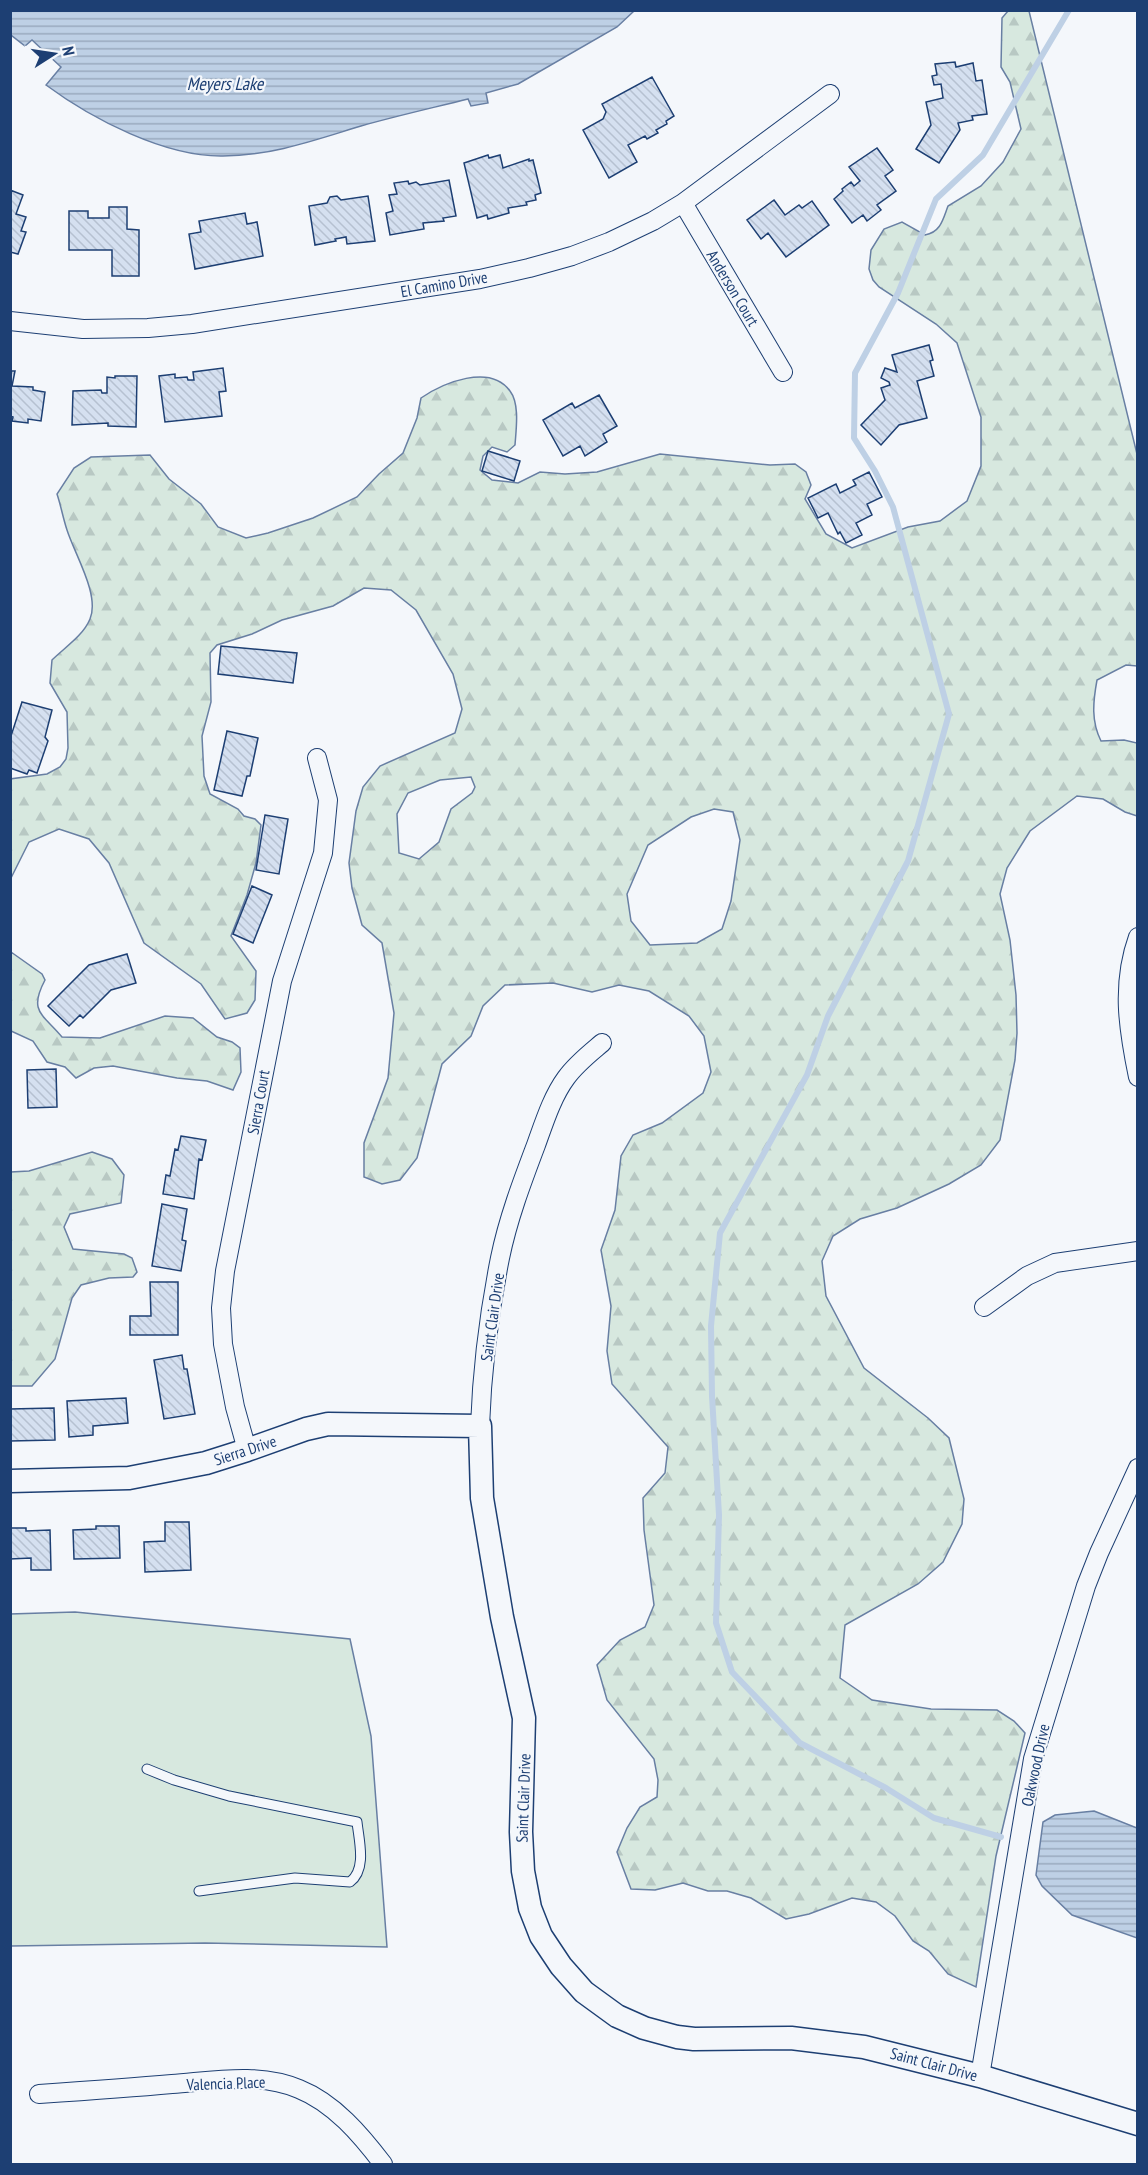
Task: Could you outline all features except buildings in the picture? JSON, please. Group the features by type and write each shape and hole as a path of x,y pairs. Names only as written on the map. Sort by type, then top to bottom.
{"street":[{"name":"El Camino Drive","path":"10,321 83,329 148,328 192,324 480,279 529,268 590,249 653,221 683,203 830,94"},
{"name":"Anderson Court","path":"683,203 783,372"},
{"name":"Sierra Court","path":"247,1450 225,1363 221,1308 225,1271 274,1018 295,936 323,853 328,800 317,758"},
{"path":"1137,937 1129,963 1127,1004 1130,1041 1137,1077"},
{"name":"Saint Clair Drive","path":"602,1043 579,1062 564,1080 549,1112 518,1193 500,1256 481,1394 482,1498 502,1617 524,1718 521,1832 523,1871 535,1922 541,1936 561,1966 584,1992 605,2009 644,2028 694,2039 791,2038 864,2046 980,2076 1137,2124"},
{"path":"984,1306 1027,1276 1055,1263 1137,1251"},
{"name":"Sierra Drive","path":"10,1480 129,1478 206,1462 328,1424 480,1426"},
{"name":"Oakwood Drive","path":"980,2076 1033,1760 1086,1587 1137,1468"},
{"name":"Valencia Place","path":"39,2094 232,2080 272,2081 302,2090 327,2105 369,2146 383,2164"}],"lane":[{"path":"147,1769 174,1780 229,1796 357,1822 360,1870 350,1882 295,1878 199,1891"}],"green space":[{"path":"1008,11 1029,11 1137,454 1137,666 1126,665 1097,680 1094,711 1101,741 1124,740 1137,743 1137,816 1103,799 1077,796 1030,831 1007,868 1000,894 1010,940 1016,995 1017,1033 1015,1060 1000,1140 981,1165 949,1184 897,1208 860,1219 833,1236 822,1261 826,1296 864,1368 928,1418 949,1438 964,1499 962,1524 943,1562 918,1584 845,1625 840,1678 872,1700 931,1709 997,1710 1014,1721 1025,1733 996,1856 976,1987 948,1974 929,1951 913,1941 895,1916 876,1902 852,1898 809,1914 786,1919 751,1898 727,1891 708,1891 683,1883 655,1890 631,1889 617,1852 627,1828 640,1807 657,1797 658,1780 654,1759 607,1700 597,1665 620,1640 645,1627 654,1605 644,1530 643,1498 665,1473 668,1447 612,1384 607,1351 611,1306 601,1250 615,1210 621,1156 633,1135 662,1123 703,1093 711,1072 704,1036 689,1016 649,991 619,985 592,992 553,983 505,985 483,1006 471,1036 442,1064 417,1158 400,1180 382,1184 364,1177 364,1143 388,1078 394,1013 382,943 362,925 352,888 349,863 356,811 363,787 380,766 455,733 462,709 453,674 416,610 391,590 364,588 333,606 282,620 252,634 217,645 210,653 211,702 202,736 204,776 210,794 238,809 244,816 255,819 261,825 256,863 247,895 231,936 256,971 255,1000 247,1013 225,1019 201,984 144,943 109,863 89,839 59,829 29,842 11,878 10,779 47,774 60,767 66,759 67,712 50,683 52,660 87,625 92,609 92,598 67,530 57,494 74,468 91,457 150,455 169,479 201,504 218,527 246,538 313,518 357,497 403,453 417,418 421,398 454,382 479,377 491,378 510,391 516,410 515,445 507,452 492,447 483,456 480,470 492,480 518,483 540,472 565,474 597,472 660,454 770,465 795,464 806,472 811,485 805,499 826,534 852,548 908,527 940,521 967,501 981,466 981,417 957,343 936,324 879,287 873,280 869,269 871,250 884,229 902,222 925,235 935,231 941,224 948,206 981,186 1003,162 1021,129 1010,82 1001,67 1002,18","holes":["471,777 475,787 472,793 451,809 439,842 419,859 399,853 397,814 408,793 440,780","714,809 733,812 740,840 731,901 722,929 697,943 650,945 631,921 627,894 648,845 691,817"]},
{"path":"11,952 42,974 45,980 40,991 38,1006 40,1012 62,1037 100,1038 165,1016 193,1018 217,1037 232,1042 240,1048 241,1072 233,1090 207,1081 113,1066 94,1068 76,1078 65,1067 47,1062 33,1041 11,1031"},
{"path":"92,1152 112,1159 124,1175 121,1203 70,1214 64,1227 73,1249 124,1254 132,1258 137,1272 133,1277 109,1278 81,1285 72,1298 55,1359 32,1386 11,1386 11,1172 29,1171"},
{"path":"75,1612 350,1639 371,1736 387,1947 205,1943 11,1946 10,1614"}],"water":[{"name":"Meyers Lake","path":"10,11 634,11 617,27 518,84 486,93 488,103 471,106 468,99 374,122 293,146 258,153 223,156 201,155 154,143 107,123 64,98 46,85 61,67 32,40 25,46 11,35"},
{"path":"1094,1811 1137,1828 1137,1938 1072,1915 1042,1886 1036,1875 1043,1822 1055,1815"}],"waterway":[{"path":"1001,1837 934,1818 886,1788 800,1743 732,1672 716,1623 719,1515 712,1396 711,1326 720,1233 807,1075 828,1016 908,861 949,714 893,507 875,471 854,438 855,373 898,293 936,199 983,155 1069,10"}]}
